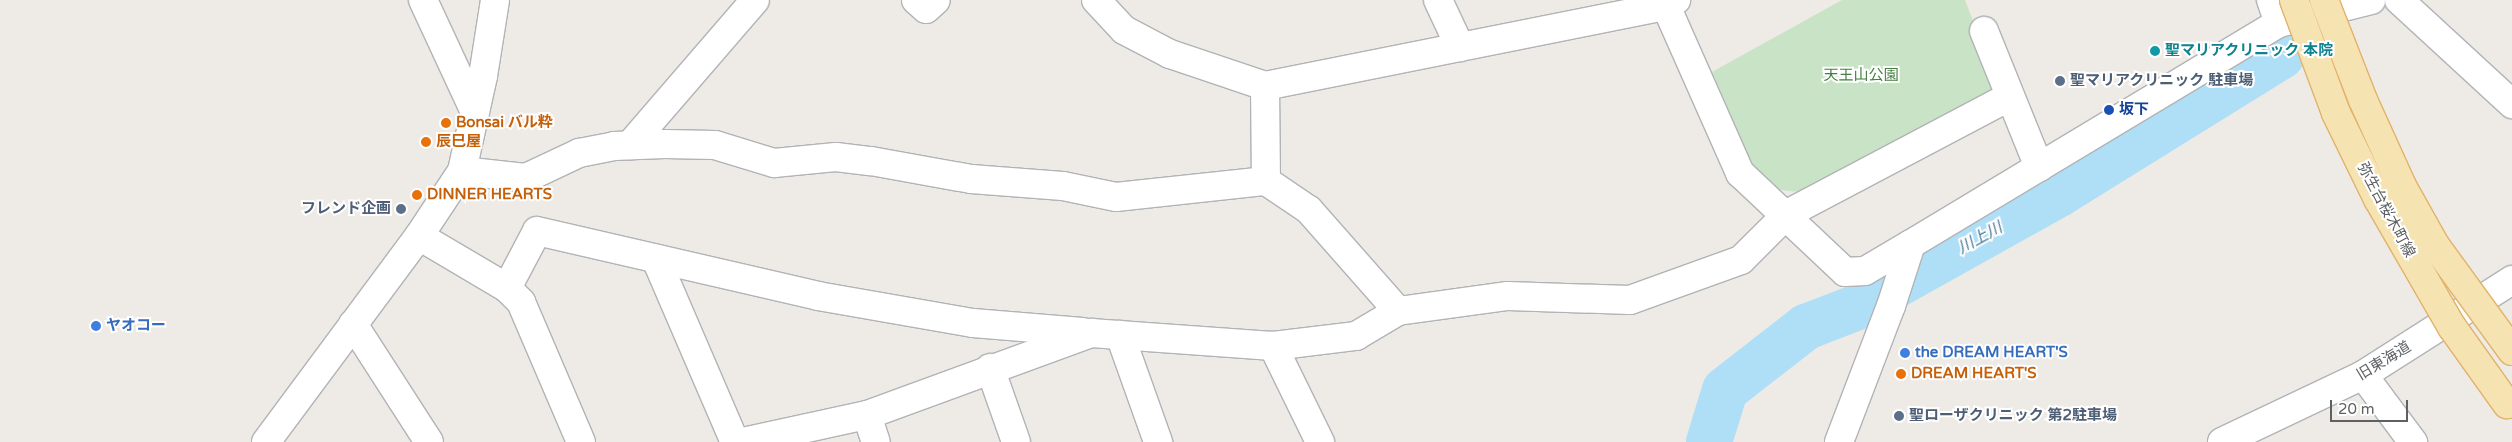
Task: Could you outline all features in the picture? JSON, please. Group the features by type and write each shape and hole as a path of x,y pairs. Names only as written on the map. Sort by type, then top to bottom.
{"main road":[{"name":"弥生台桜木町線","path":"2309,5 2363,100 2402,186 2435,245 2512,351"},
{"name":"弥生台桜木町線","path":"2309,5 2336,113 2378,199 2452,327 2507,404"}],"street":[{"path":"423,0 475,112"},
{"path":"266,442 418,236 462,171 475,112 495,0"},
{"path":"630,145 755,0"},
{"path":"916,0 926,9 936,0"},
{"path":"1096,0 1124,30 1170,54 1265,86 1671,3 1740,173 1787,214 1845,272 1865,271 1908,250 2039,167 2275,12 2309,5 2358,2"},
{"path":"1438,0 1460,47"},
{"path":"2399,0 2512,104"},
{"path":"2309,5 2350,128 2389,210 2455,316"},
{"path":"1984,31 2009,97 2039,167"},
{"path":"1265,86 1266,182"},
{"path":"507,288 537,231 818,296 963,321 1092,333 1273,346 1356,336 1398,311 1508,296 1630,300 1741,260 1787,214 2009,97"},
{"path":"462,171 526,178 579,153 630,145 716,145 746,152 774,163 836,157 971,179 1063,186 1116,197 1266,182 1308,210 1398,311"},
{"path":"418,236 507,288 520,302 581,442"},
{"path":"1839,442 1891,306 1908,250"},
{"path":"656,259 735,442"},
{"name":"旧東海道","path":"2222,442 2364,375 2512,280"},
{"path":"353,324 429,442"},
{"path":"743,442 867,415 990,368 1092,333"},
{"path":"1120,335 1158,442"},
{"path":"1273,346 1320,442"},
{"path":"990,368 1016,442"},
{"path":"2364,375 2413,442"},
{"path":"867,415 876,442"}],"green space":[{"name":"天王山公園","path":"1842,0 1965,0 1996,81 1990,94 1799,192 1781,190 1768,182 1752,164 1712,72"}],"waterway":[{"name":"川上川","path":"1709,442 1725,390 1806,327 1855,308 2059,194 2282,56"}],"place":[{"name":"聖マリアクリニック 本院","path":"2155,51"},
{"name":"聖マリアクリニック 駐車場","path":"2060,81"},
{"name":"坂下","path":"2109,110"},
{"name":"Bonsai バル粋","path":"446,123"},
{"name":"辰巳屋","path":"426,142"},
{"name":"DINNER HEARTS","path":"417,195"},
{"name":"フレンド企画","path":"401,209"},
{"name":"ヤオコー","path":"96,326"},
{"name":"the DREAM HEART'S","path":"1905,353"},
{"name":"DREAM HEART'S","path":"1901,374"},
{"name":"聖ローザクリニック 第2駐車場","path":"1899,416"}]}
